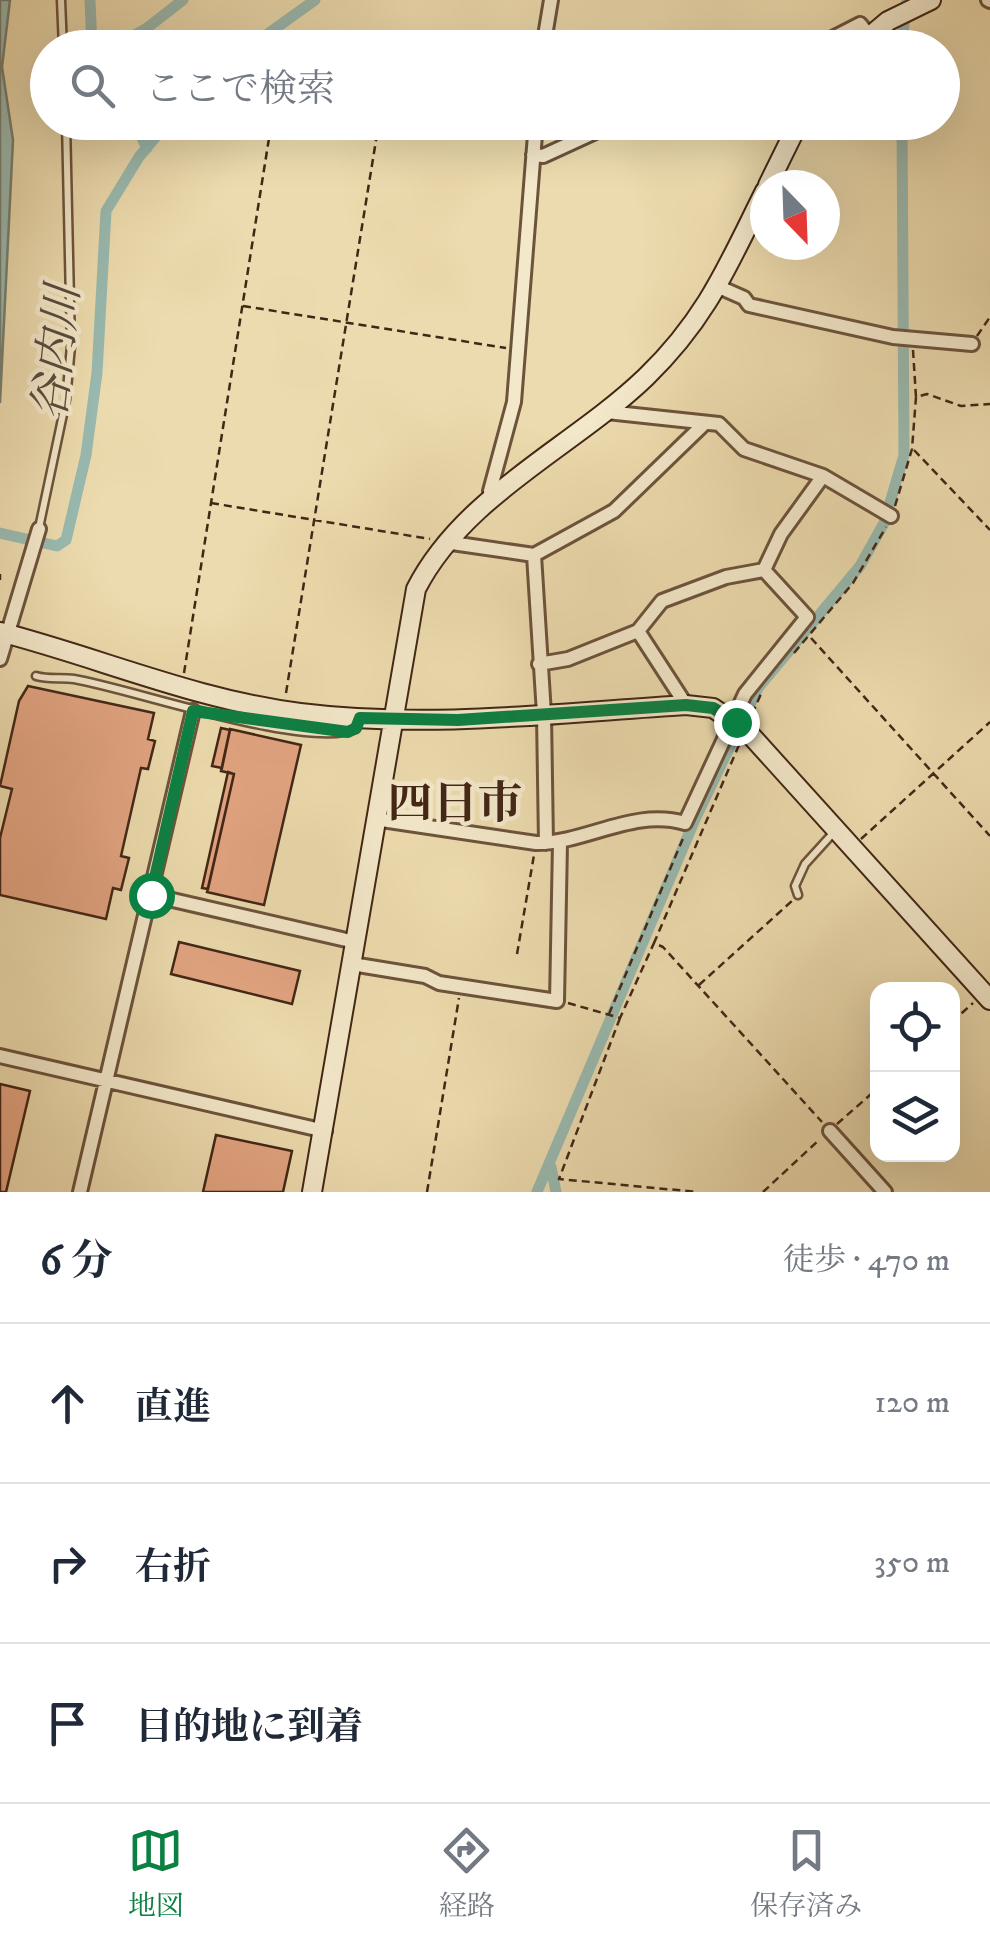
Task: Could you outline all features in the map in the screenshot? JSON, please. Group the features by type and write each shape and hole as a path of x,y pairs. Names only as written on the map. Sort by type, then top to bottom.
{"street":[{"path":"547,30 551,0"},
{"path":"876,30 926,2"},
{"path":"494,498 490,491 514,402 535,140"},
{"path":"534,156 573,140"},
{"path":"775,170 790,140"},
{"path":"312,1192 390,721 416,589 445,542 494,498 607,412 676,346 720,287 750,222"},
{"path":"720,287 744,298 749,305 908,339 972,344"},
{"path":"607,412 724,428 744,448 823,476 891,516"},
{"path":"445,542 534,555 614,511 706,423"},
{"path":"764,570 781,534 823,476"},
{"path":"0,658 3,633 39,529"},
{"path":"352,964 557,1001 534,555"},
{"path":"539,664 568,658 638,630 662,601 726,577 764,570"},
{"path":"374,819 547,843 657,816 685,824 778,649 804,631 807,617 764,570"},
{"path":"638,630 686,705"},
{"path":"3,633 262,706 360,718 390,721 686,705 713,708 740,725 988,997"},
{"path":"80,1192 193,711"},
{"path":"151,895 356,942"},
{"path":"0,1056 325,1131"},
{"path":"830,1131 884,1192"}],"lane":[{"path":"61,0 62,30"},
{"path":"39,529 66,400 71,346 66,140"},
{"path":"36,676 72,678 193,711 348,732 356,728 360,718"},
{"path":"798,895 795,886 805,864 836,830"}],"path":[{"path":"182,686 269,140"},
{"path":"286,693 375,140"},
{"path":"242,306 518,350"},
{"path":"972,344 990,318"},
{"path":"787,661 804,631 853,583 891,516 912,449 916,396 908,339"},
{"path":"916,396 927,394 962,406 990,404"},
{"path":"912,449 990,530"},
{"path":"209,503 445,542"},
{"path":"804,631 990,836"},
{"path":"698,1192 559,1179 740,725 767,686"},
{"path":"852,847 990,722"},
{"path":"610,1014 682,842 685,824"},
{"path":"517,954 547,843"},
{"path":"698,986 798,895"},
{"path":"654,943 830,1131"},
{"path":"427,1192 461,986"},
{"path":"960,1016 988,997"},
{"path":"557,1001 620,1018"},
{"path":"763,1192 870,1095"}],"water":[{"path":"0,0 10,0 2,67 13,140 0,403"}],"building":[{"path":"28,686 154,713 148,739 155,741 148,769 141,768 121,856 129,858 121,890 113,888 106,919 0,895 0,838 12,789 0,786 19,701"},
{"path":"221,728 230,730 222,768 212,766"},
{"path":"230,729 301,745 264,905 207,892 234,774 221,771"},
{"path":"228,772 234,774 208,889 202,888"},
{"path":"179,942 300,971 292,1004 171,974"},
{"path":"0,1084 30,1091 6,1192 0,1192"},
{"path":"216,1135 292,1151 283,1192 203,1192"}],"waterway":[{"path":"90,0 91,30"},
{"path":"144,30 183,0"},
{"name":"谷内川","path":"273,30 315,0"},
{"path":"903,30 907,0"},
{"path":"143,140 147,148"},
{"name":"谷内川","path":"0,533 57,546 66,540 86,455 97,373 106,211 153,140"},
{"path":"537,1192 696,817 758,688 860,566 884,523 904,455 902,140"},
{"path":"551,1167 556,1192"}],"district":[{"name":"四日市","path":"455,805"}],"route":[{"path":"151,895 193,711 348,732 356,728 360,718 458,720 686,705 713,708 736,722"}]}
